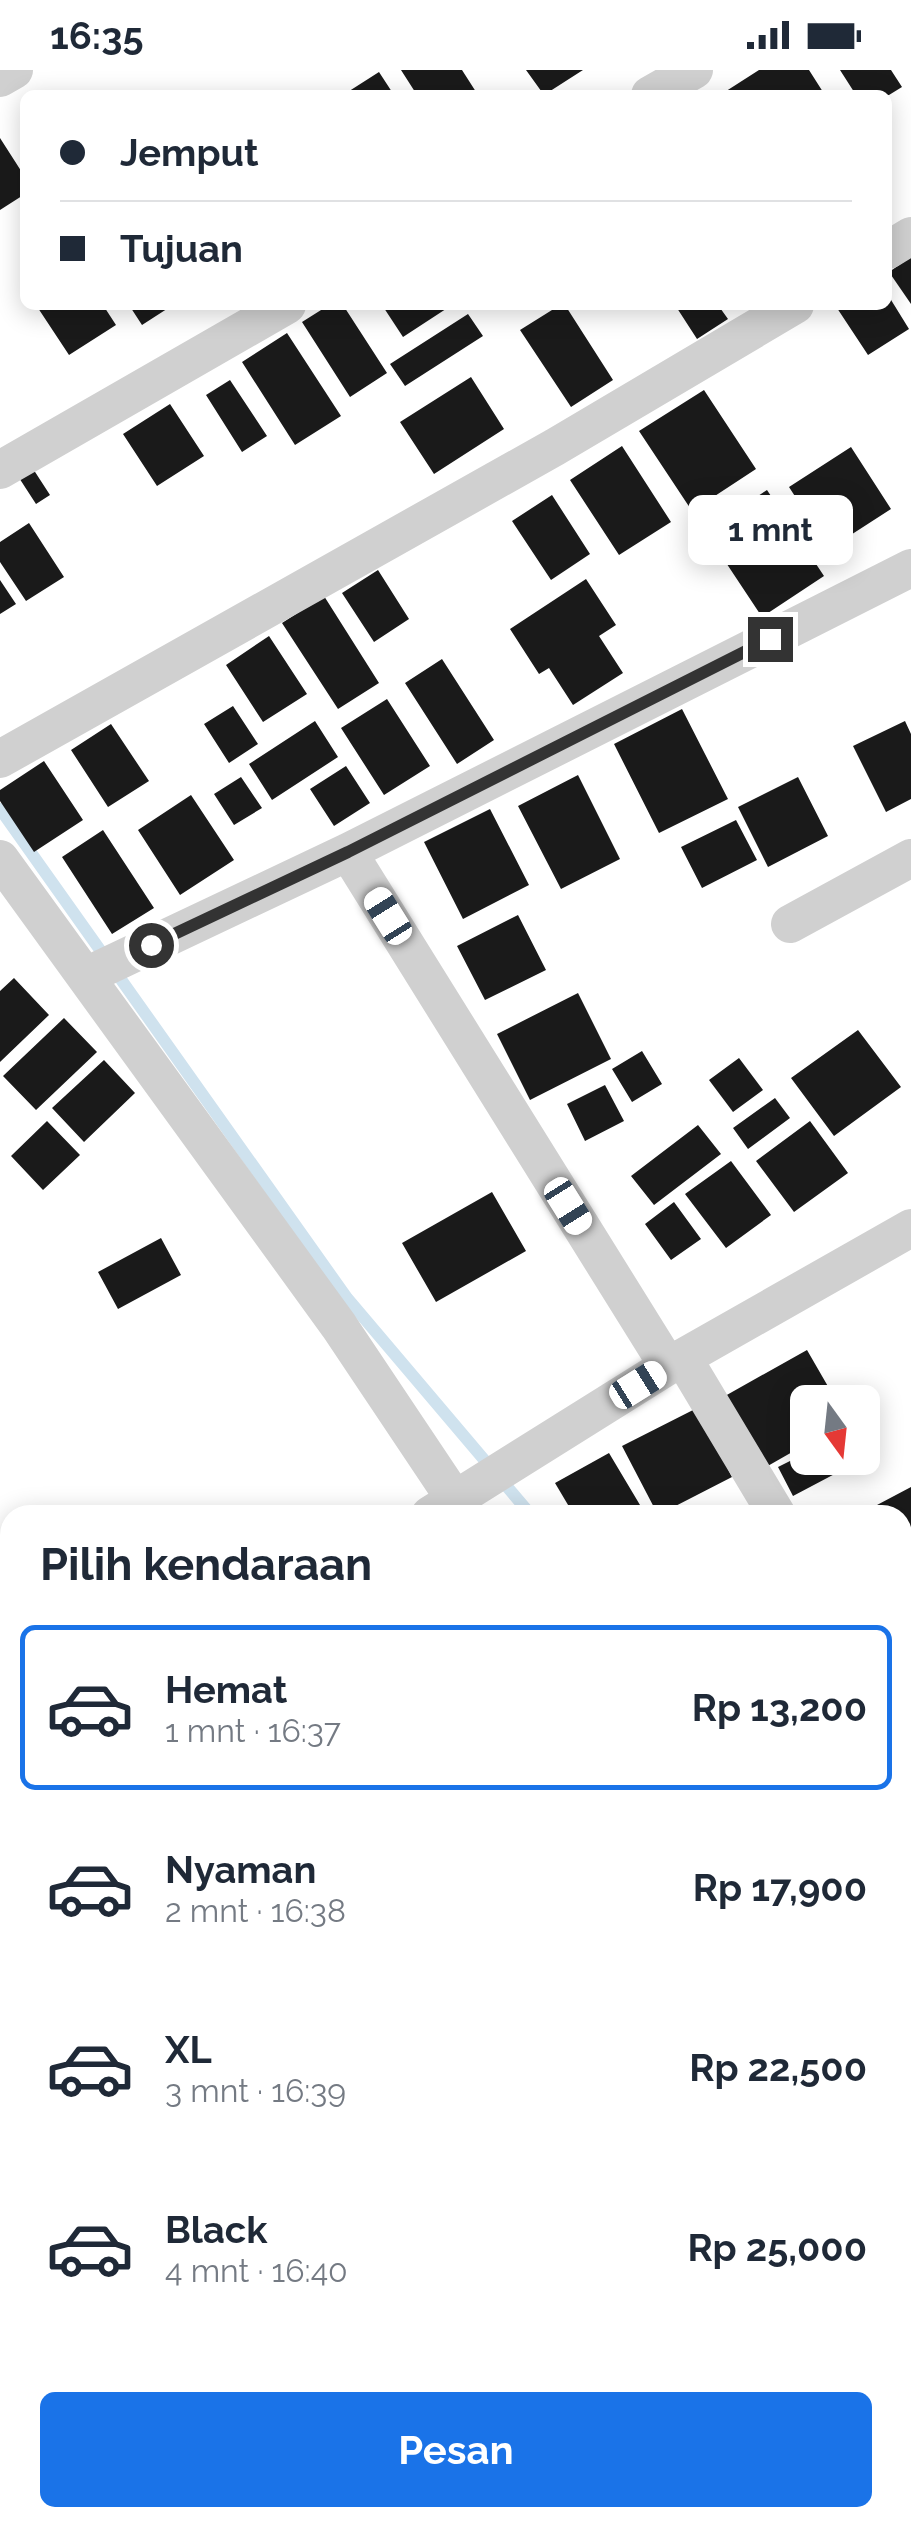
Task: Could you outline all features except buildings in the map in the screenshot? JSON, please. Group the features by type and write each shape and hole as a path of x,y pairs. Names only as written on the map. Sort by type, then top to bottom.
{"street":[{"path":"0,78 14,70"},
{"path":"659,90 694,70"},
{"path":"0,470 278,310"},
{"path":"0,759 555,447 786,310"},
{"path":"86,976 348,852 911,568"},
{"path":"348,852 770,1505"},
{"path":"790,924 911,858"},
{"path":"6,881 86,976 339,1326 441,1505"},
{"path":"444,1505 675,1362 911,1228"}],"waterway":[{"path":"0,809 347,1298 523,1505"}],"route":[{"path":"151,945 348,852 770,639"}]}
